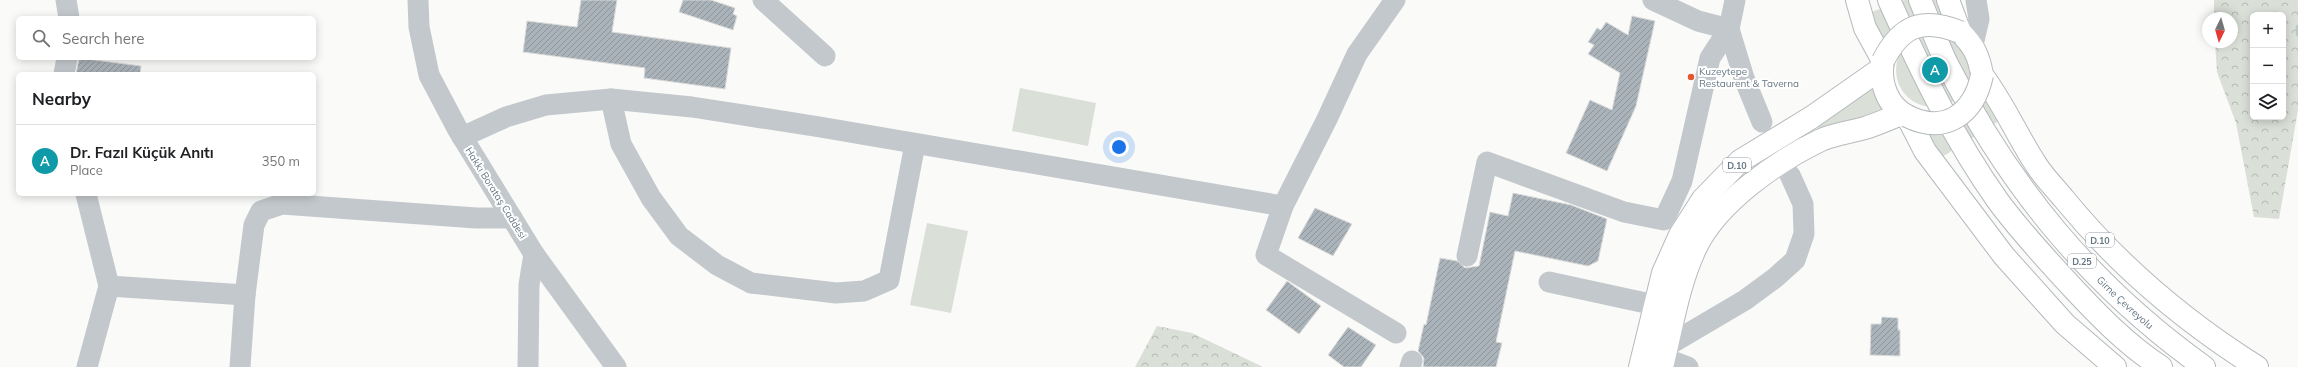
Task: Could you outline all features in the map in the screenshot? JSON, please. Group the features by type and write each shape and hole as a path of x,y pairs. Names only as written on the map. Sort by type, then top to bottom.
{"main road":[{"path":"1857,0 1866,28 1883,64 1883,85 1890,101 1905,115 1925,151 2004,256 2065,324 2115,367"},
{"name":"D.25","path":"1889,0 1922,73 1998,202 2048,262 2098,315 2161,367"},
{"name":"Girne Çevreyolu","path":"1920,0 1947,63 1985,132 2017,182 2066,244 2111,292 2170,343 2204,367"},
{"path":"1948,0 1966,38"},
{"name":"D.10","path":"1640,367 1663,273 1675,247 1703,199 1740,161 1812,117 1883,64 1892,44 1906,31 1923,24 1942,25 1966,38 1980,59 1982,75 1975,98 1968,108 1954,118 1936,123 1918,122 1905,115 1822,140 1756,179 1720,213 1697,246 1683,282 1664,357"},
{"name":"D.10","path":"1982,75 1997,96 2037,166 2116,258 2189,321 2257,367"}],"street":[{"path":"66,0 69,16"},
{"name":"Hakkı Borataş Caddesi","path":"418,0 419,27 429,75 462,138 534,254 616,367"},
{"path":"762,0 826,56"},
{"path":"1395,0 1357,54 1327,119 1283,206 1266,255 1396,333"},
{"path":"1653,0 1698,21 1729,29"},
{"path":"1467,256 1488,162 1624,212 1664,220 1682,181 1710,58 1729,29 1735,0"},
{"path":"1966,38 1979,19 1976,0"},
{"path":"1729,29 1744,78 1762,122"},
{"path":"64,72 68,60"},
{"path":"612,99 621,144 651,198 679,236 717,265 752,283 836,293 864,291 889,280 915,144"},
{"path":"462,138 506,118 546,105 612,99 692,107 1283,206"},
{"path":"1664,357 1745,300 1795,260 1804,234 1803,204 1790,175"},
{"path":"86,196 109,286 87,367"},
{"path":"240,367 245,295 254,225 260,211 282,204 476,218 512,218"},
{"path":"528,367 529,284 534,254"},
{"path":"1549,282 1655,305"},
{"path":"109,286 245,295"},
{"path":"1664,357 1688,367"}],"green space":[{"path":"1904,0 1939,0 1946,16 1937,15 1881,45 1869,13"},
{"path":"2214,0 2298,0 2298,110 2279,219 2254,217 2236,123 2217,72 2215,48 2238,48 2238,12 2214,12"},
{"path":"1933,33 1954,39 1964,49 1970,70 1964,91 1954,101 1933,107 1912,101 1902,91 1896,70 1902,49 1912,39"},
{"path":"1875,82 1890,112 1851,120 1820,131 1817,125"},
{"path":"1020,88 1096,103 1088,146 1012,131"},
{"path":"1987,95 1999,121 1942,157 1924,132"},
{"path":"927,223 968,231 951,313 910,305"},
{"path":"1157,326 1192,333 1263,367 1135,367"}],"building":[{"path":"581,0 617,0 612,32 731,48 725,89 644,78 645,68 523,52 527,21 577,27"},
{"path":"683,0 711,0 735,8 733,14 737,16 733,30 679,12"},
{"path":"1632,16 1655,21 1636,106 1607,171 1566,153 1590,100 1612,110 1620,73 1588,54 1594,45 1588,42 1597,28 1601,30 1606,22 1628,35"},
{"path":"79,60 94,60 141,66 140,72 76,72"},
{"path":"1513,193 1571,205 1607,219 1598,261 1588,266 1515,251 1496,342 1502,343 1496,367 1423,367 1424,358 1418,351 1424,324 1426,325 1440,258 1457,261 1465,268 1479,266 1490,212 1508,216"},
{"path":"1315,208 1352,224 1333,256 1298,238"},
{"path":"1287,281 1321,306 1299,334 1266,310"},
{"path":"1882,317 1898,318 1898,330 1900,330 1900,356 1870,355 1871,324 1881,324"},
{"path":"1348,327 1376,345 1361,367 1344,367 1328,355"}],"waterway":[{"path":"2298,27 2298,34"}],"place":[{"name":"Dr. Fazıl Küçük Anıtı","path":"1935,70"},
{"name":"Kuzeytepe Restaurent & Taverna","path":"1691,77"}]}
